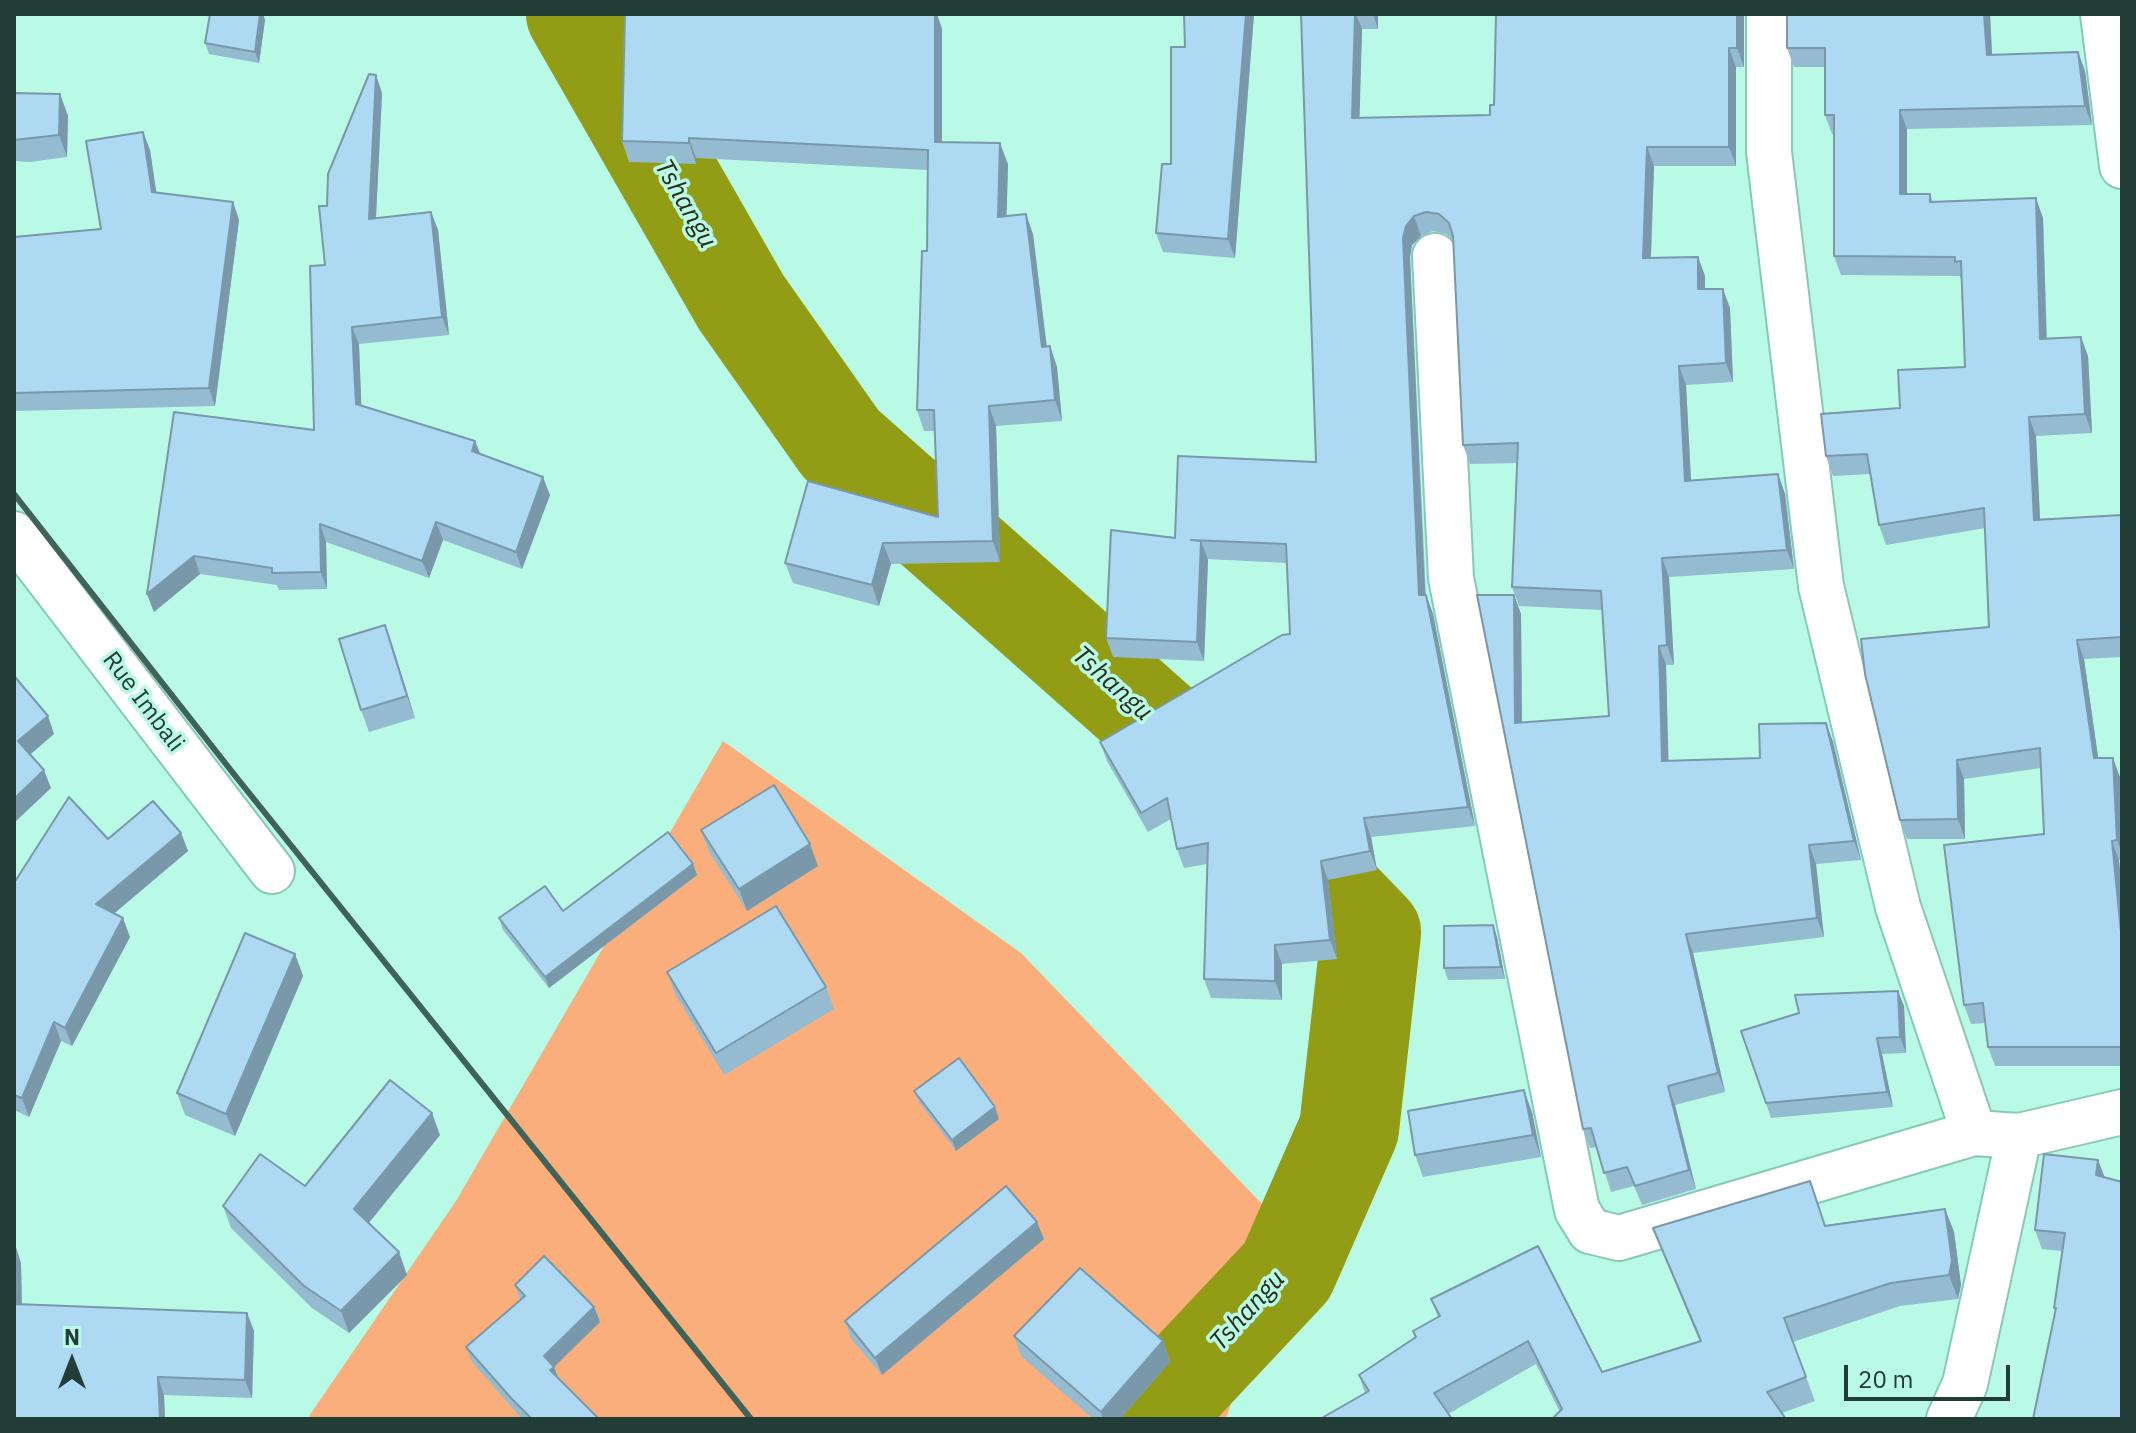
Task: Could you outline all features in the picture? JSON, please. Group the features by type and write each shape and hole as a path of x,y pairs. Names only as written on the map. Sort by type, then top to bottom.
{"street":[{"path":"1769,14 1769,152 1821,586 1898,907 1974,1133"},
{"path":"2103,14 2120,143"},
{"path":"1435,256 1451,578 1577,1210 1590,1231 1619,1238 1974,1133 2019,1136 2122,1112"},
{"name":"Rue Imbali","path":"14,534 272,871"},
{"path":"1949,1419 1965,1384 2019,1136"}],"shaded area":[{"path":"723,741 1021,953 1287,1230 1226,1419 307,1419 456,1201"}],"building":[{"path":"210,14 260,14 255,52 205,43"},
{"path":"625,14 935,14 935,142 1000,143 998,217 1026,214 1042,347 1050,346 1055,400 989,406 993,541 883,543 872,585 785,563 808,481 938,517 934,410 917,410 922,251 927,251 928,150 689,138 689,143 622,141"},
{"path":"1184,14 1246,14 1228,239 1156,233 1162,164 1171,164 1171,47 1185,47"},
{"path":"1301,14 1355,14 1352,118 1490,115 1490,105 1494,105 1496,14 1737,14 1737,48 1729,48 1729,147 1647,147 1643,258 1698,257 1698,289 1723,289 1726,363 1679,366 1685,481 1778,474 1787,550 1662,558 1667,645 1659,646 1662,761 1760,758 1759,724 1826,723 1854,841 1809,845 1817,918 1686,934 1718,1073 1668,1086 1689,1170 1635,1186 1627,1167 1604,1173 1591,1128 1583,1129 1477,595 1514,595 1515,723 1609,716 1601,591 1512,587 1518,443 1463,445 1453,236 1449,223 1439,214 1426,212 1414,216 1406,226 1403,238 1419,595 1426,595 1468,807 1364,818 1370,851 1321,861 1330,940 1275,945 1275,981 1204,979 1208,843 1177,849 1167,798 1141,813 1100,742 1282,635 1290,634 1286,544 1191,540 1201,541 1197,642 1106,638 1111,530 1175,538 1178,456 1316,462"},
{"path":"1787,14 1984,14 1987,55 2078,52 2085,106 1900,110 1900,194 1930,194 1930,202 2036,198 2040,339 2081,337 2085,414 2029,417 2034,520 2122,515 2122,637 2077,640 2094,758 2113,758 2117,840 2112,841 2122,943 2122,1047 1988,1047 1983,1003 1964,1005 1944,845 2044,834 2040,748 1957,760 1958,819 1900,820 1865,674 1861,639 1989,627 1984,508 1879,525 1867,454 1826,456 1821,414 1900,408 1898,370 1965,367 1961,261 1955,262 1955,257 1834,256 1834,115 1825,115 1825,48 1787,48"},
{"path":"369,74 376,75 369,219 431,212 442,317 352,327 356,404 475,441 472,451 543,477 516,552 436,522 422,561 320,524 321,572 272,573 272,568 194,556 147,594 174,412 314,430 310,266 325,265 319,206 327,206 328,174"},
{"path":"14,93 60,94 59,135 14,140"},
{"path":"143,132 152,192 233,202 209,388 14,393 14,237 101,229 86,141"},
{"path":"385,625 407,696 361,710 339,639"},
{"path":"15,677 48,716 18,741 44,770 14,799"},
{"path":"774,785 810,844 739,889 701,830"},
{"path":"69,797 108,839 153,801 181,833 96,904 123,918 65,1028 54,1022 22,1098 14,1095 14,883"},
{"path":"668,832 693,864 545,977 499,918 545,886 563,911"},
{"path":"776,906 826,987 716,1053 667,972"},
{"path":"1493,925 1501,967 1444,968 1444,926"},
{"path":"245,933 295,954 226,1114 177,1093"},
{"path":"1898,991 1900,1037 1877,1038 1887,1092 1766,1103 1741,1031 1799,1013 1795,995"},
{"path":"959,1058 995,1107 952,1140 914,1091"},
{"path":"390,1080 432,1113 354,1209 399,1252 341,1311 304,1286 223,1206 260,1154 305,1186"},
{"path":"1524,1090 1533,1135 1415,1155 1408,1111"},
{"path":"2044,1154 2098,1160 2096,1175 2122,1182 2122,1419 2033,1419 2056,1308 2065,1233 2035,1230"},
{"path":"1810,1181 1825,1226 1945,1209 1952,1261 1949,1275 1891,1283 1784,1318 1806,1377 1767,1392 1786,1419 1552,1419 1562,1409 1528,1341 1434,1393 1452,1419 1320,1419 1369,1391 1359,1375 1416,1337 1413,1331 1440,1316 1431,1299 1538,1246 1602,1372 1701,1341 1653,1228"},
{"path":"1006,1186 1037,1222 875,1358 845,1321"},
{"path":"14,1244 15,1304 247,1313 245,1380 158,1377 160,1419 14,1419"},
{"path":"544,1256 594,1307 544,1356 554,1367 550,1370 599,1419 532,1419 466,1347 525,1296 515,1285"},
{"path":"1080,1268 1163,1341 1101,1412 1014,1336"}],"waterway":[{"name":"Tshangu","path":"576,14 741,302 841,444 1246,803 1371,933 1349,1129 1287,1271 1148,1419"}],"railway":[{"path":"14,494 233,773 751,1419"}]}
